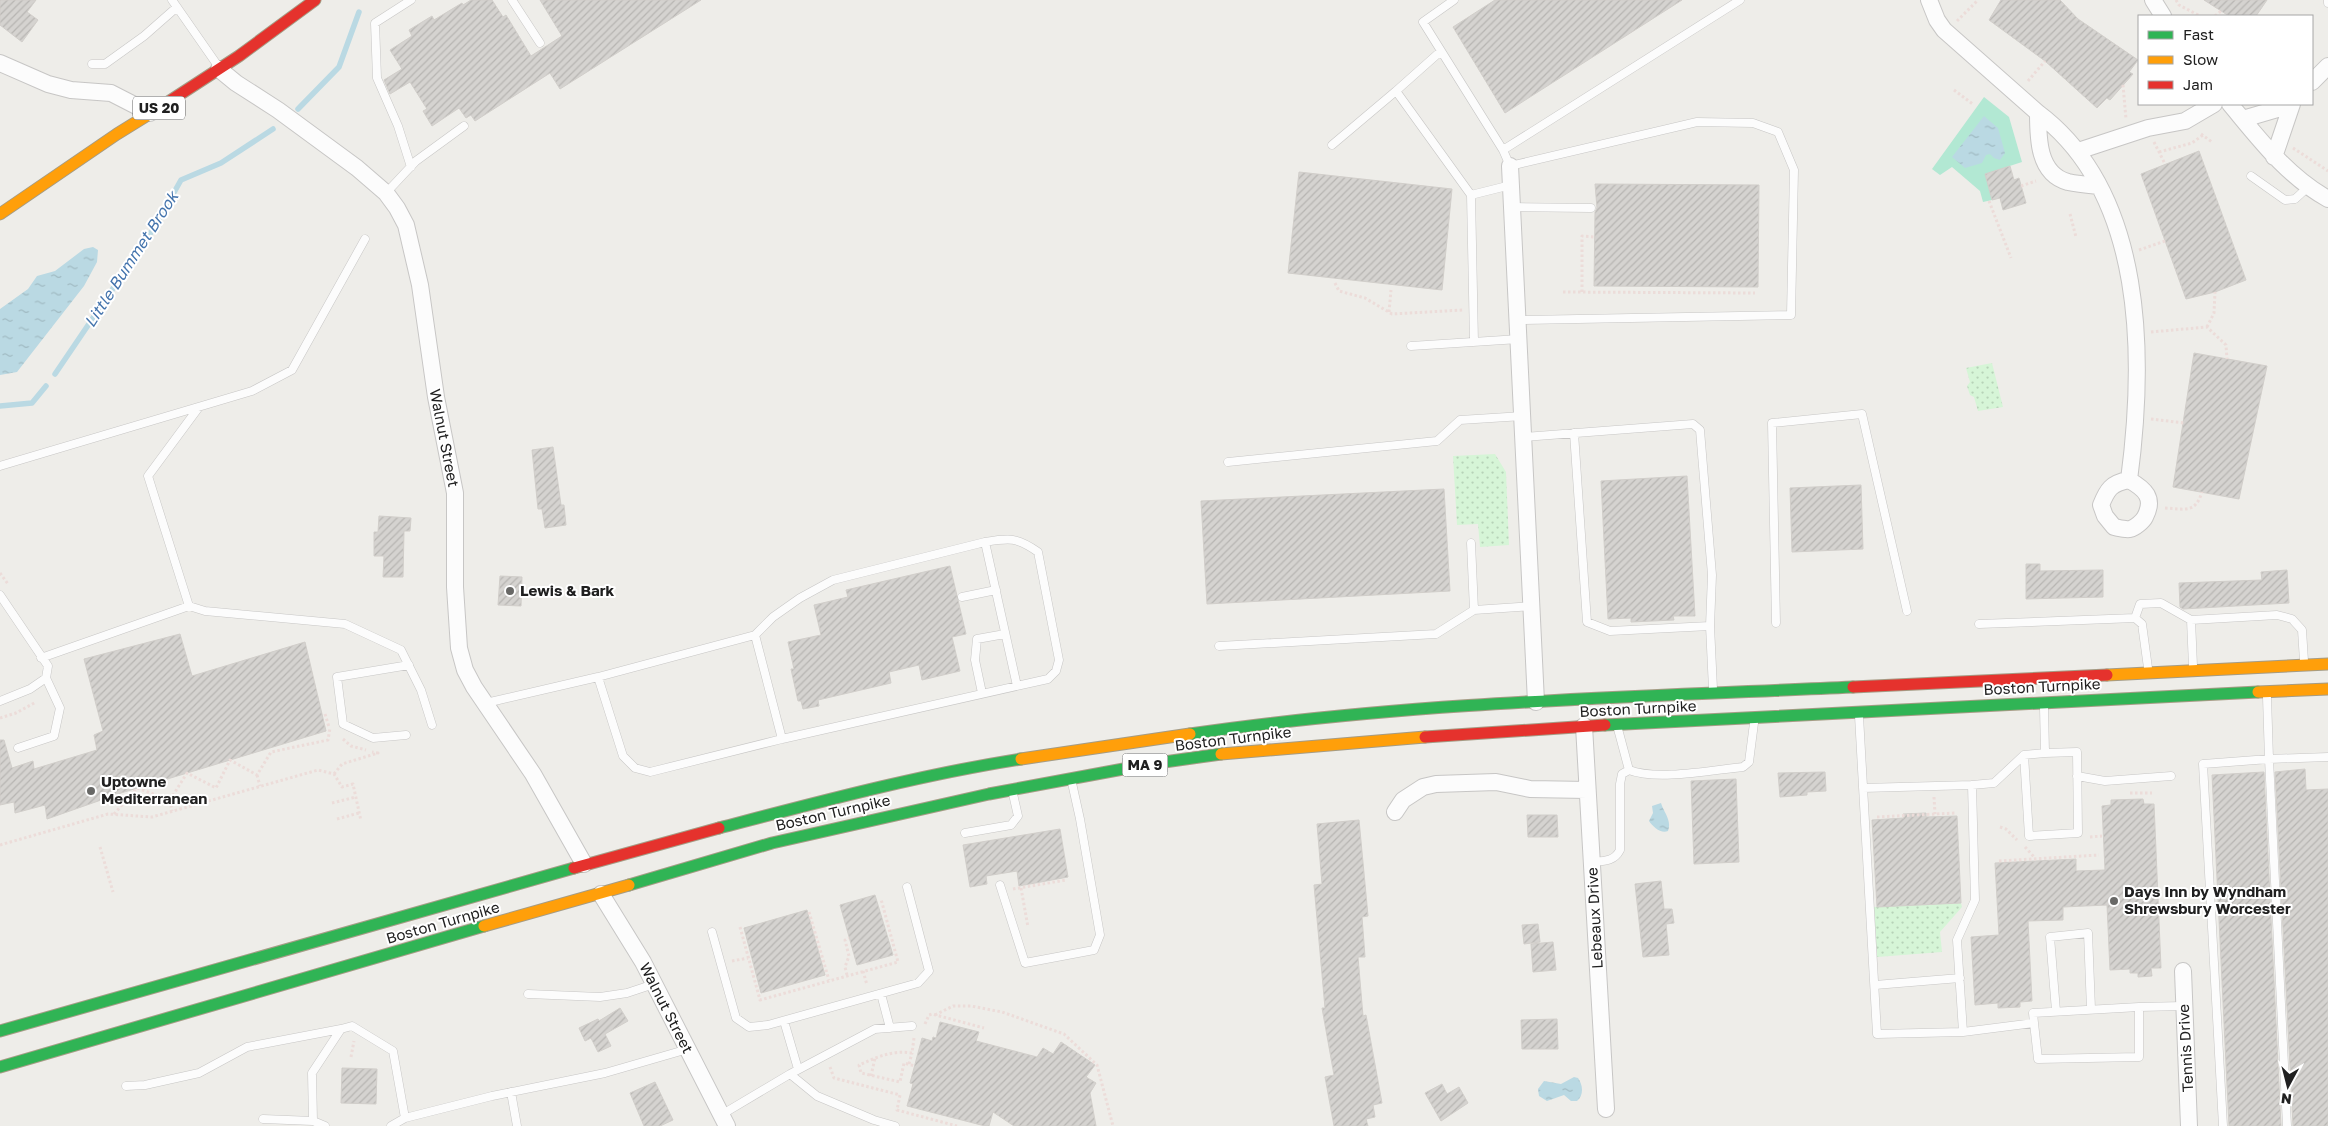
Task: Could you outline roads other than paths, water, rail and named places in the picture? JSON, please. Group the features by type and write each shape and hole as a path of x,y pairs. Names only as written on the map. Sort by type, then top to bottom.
{"main road":[{"name":"US 20","path":"0,214 220,69 315,0"},
{"name":"Boston Turnpike","path":"0,1031 584,864 852,793 982,765 1293,720 1353,714 1536,702 2328,664"},
{"name":"Boston Turnpike","path":"0,1067 781,841 1070,778 1250,750 1338,742 1584,726 1754,719 1859,711 2328,689"}],"street":[{"path":"1929,0 1937,20 1947,32 2038,113 2058,127 2078,151 2099,186 2110,210 2124,254 2133,295 2135,416 2129,480"},
{"path":"2154,0 2162,15"},
{"path":"0,63 48,84 71,90 112,93 150,114"},
{"path":"2313,81 2328,66"},
{"name":"Walnut Street","path":"220,69 236,83 340,154 386,193 406,225 416,264 436,397 455,493 454,587 459,648 464,670 550,802 584,864"},
{"path":"2078,151 2148,128 2185,121 2212,105"},
{"path":"2231,105 2274,157 2307,188 2328,199"},
{"path":"2243,119 2289,105"},
{"path":"2274,157 2292,105"},
{"path":"2038,113 2040,152 2051,172 2067,182 2099,186"},
{"path":"1510,166 1536,702"},
{"path":"2129,480 2139,486 2148,497 2150,507 2143,520 2130,529 2114,527 2105,516 2101,505 2106,492 2112,485 2129,480"},
{"name":"Lebeaux Drive","path":"1584,726 1606,1109"},
{"path":"1395,812 1403,800 1424,787 1436,784 1496,782 1530,789 1587,790"},
{"name":"Walnut Street","path":"601,894 654,984 724,1121"},
{"name":"Tennis Drive","path":"2183,971 2189,1126"}],"lane":[{"path":"411,0 375,23 377,78 398,126 411,167"},
{"path":"512,0 540,42"},
{"path":"1454,0 1423,22 1503,150 1510,166 1697,122 1753,123 1778,132 1794,170 1791,315 1518,320"},
{"path":"1503,150 1740,0"},
{"path":"92,64 104,64 144,36 175,4 220,69"},
{"path":"1332,145 1442,51"},
{"path":"1396,91 1471,195 1474,342"},
{"path":"386,193 411,167 464,126"},
{"path":"2251,176 2285,200 2295,199 2307,188"},
{"path":"1471,195 1510,185"},
{"path":"1512,207 1592,208"},
{"path":"0,466 252,391 292,370 365,239"},
{"path":"1411,346 1519,339"},
{"path":"189,606 148,476 200,407"},
{"path":"1776,623 1772,423 1862,414 1908,611"},
{"path":"1228,462 1438,441 1460,420 1523,416"},
{"path":"1524,438 1693,424 1700,430 1712,575 1713,599 1710,626 1713,694"},
{"path":"1574,433 1588,622 1610,631 1710,626"},
{"path":"486,703 598,677 755,635 773,618 800,598 833,580 985,542 1010,538 1025,542 1038,552 1059,660 1056,671 1048,679 782,739 650,772 635,768 623,756 598,677"},
{"path":"985,542 1017,686"},
{"path":"1471,543 1474,610"},
{"path":"962,597 996,590"},
{"path":"0,595 48,666 46,678 60,708 54,736 18,748"},
{"path":"2135,618 2140,604 2161,603 2191,620 2277,615 2292,619 2302,630 2304,665"},
{"path":"42,658 189,606 205,611 346,624 401,650 422,690 432,725"},
{"path":"1220,646 1436,634 1474,610 1532,606"},
{"path":"1979,624 2135,618 2142,624 2148,672"},
{"path":"2191,620 2193,670"},
{"path":"982,694 975,660 976,640 1005,634"},
{"path":"755,635 782,739"},
{"path":"406,735 373,738 343,724 337,677 409,665"},
{"path":"0,701 30,689 46,678"},
{"path":"2267,692 2287,1126"},
{"path":"2044,702 2045,752"},
{"path":"1859,711 1877,1034 1963,1032 2034,1023"},
{"path":"1629,770 1640,775 1656,775 1743,767 1750,762 1754,719"},
{"path":"1617,725 1629,770"},
{"path":"1863,788 1994,783 2024,754 2077,752 2078,834 2029,836 2024,754"},
{"path":"2223,1126 2203,764 2328,757"},
{"path":"1591,862 1612,859 1617,856 1620,850 1620,784 1622,774 1629,770"},
{"path":"2077,776 2105,781 2171,776"},
{"path":"1001,888 1025,963 1094,950 1100,935 1080,819 1070,778"},
{"path":"1963,1032 1957,940 1975,900 1972,785"},
{"path":"965,833 1011,825 1018,816 1012,790"},
{"path":"712,932 736,1018 749,1027 784,1021 918,983 929,971 907,887"},
{"path":"2056,1012 2050,937 2088,933 2091,1009"},
{"path":"1874,985 1960,978"},
{"path":"528,994 600,997 627,993 654,984"},
{"path":"881,994 890,1028"},
{"path":"2139,1007 2139,1057 2038,1059 2033,1013 2091,1009 2139,1007 2183,1006"},
{"path":"784,1021 798,1069"},
{"path":"126,1086 145,1085 199,1073 247,1047 352,1026 393,1051 405,1118"},
{"path":"724,1121 798,1069 875,1029 912,1026"},
{"path":"313,1121 312,1073 341,1028"},
{"path":"391,1126 405,1118 511,1092 605,1073 688,1049"},
{"path":"790,1074 817,1096 874,1120 895,1126"},
{"path":"511,1092 517,1126"},
{"path":"263,1119 313,1121 325,1126"}],"water":[{"path":"1984,116 1998,128 2005,153 2000,160 1990,154 1986,155 1982,163 1965,168 1952,157"},
{"path":"93,247 98,250 97,262 84,286 17,372 0,375 0,309 28,289 37,276 55,271 84,249"},
{"path":"1661,803 1669,823 1668,831 1665,832 1657,829 1649,821 1653,813 1652,806"},
{"path":"1574,1077 1578,1078 1582,1087 1581,1096 1577,1101 1571,1101 1564,1095 1547,1101 1539,1096 1538,1089 1544,1081 1561,1084"}],"waterway":[{"name":"Little Bummet Brook","path":"298,109 339,67 359,12"},
{"name":"Little Bummet Brook","path":"55,374 154,228 181,180 221,163 273,129"},
{"name":"Little Bummet Brook","path":"0,406 32,403 46,386"}],"place":[{"name":"Lewis & Bark","path":"510,591"},
{"name":"Uptowne Mediterranean","path":"91,791"},
{"name":"Days Inn by Wyndham Shrewsbury Worcester","path":"2114,901"}]}
